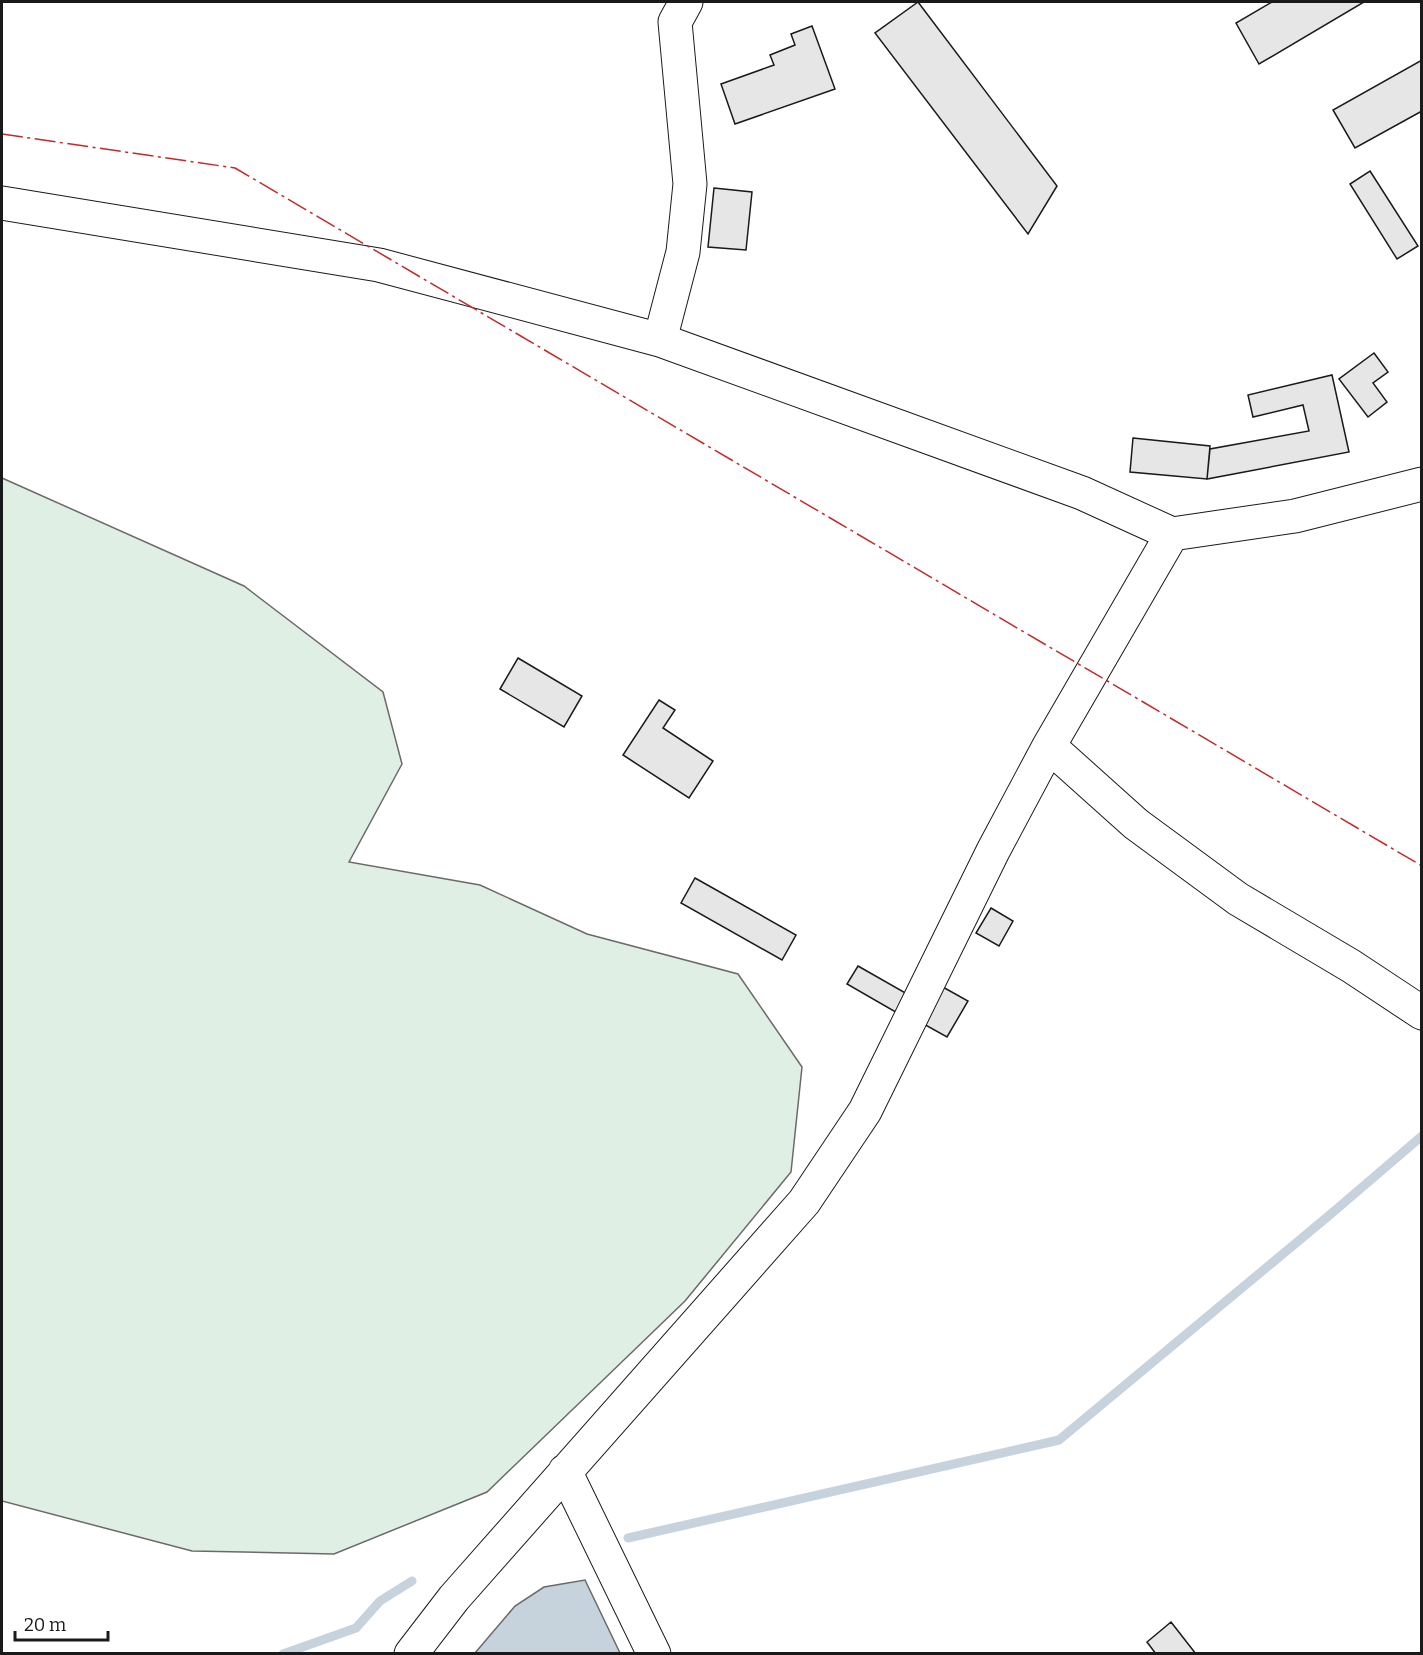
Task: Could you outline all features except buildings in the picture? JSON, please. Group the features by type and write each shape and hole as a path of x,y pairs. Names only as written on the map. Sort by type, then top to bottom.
{"street":[{"path":"660,340 683,252 690,184 675,21 686,2"},
{"path":"2,203 379,265 660,340 1082,493 1172,534 1295,516 1422,484"},
{"path":"411,1653 454,1598 804,1202 859,1120 993,851 1049,746 1172,534"},
{"path":"1049,746 1136,824 1238,899 1351,966 1422,1013"},
{"path":"566,1471 654,1653"}],"green space":[{"path":"2,478 244,586 383,692 402,764 349,862 480,885 587,934 738,974 802,1067 791,1172 685,1301 487,1492 334,1554 192,1551 2,1501"}],"shaded area":[{"path":"585,1580 620,1653 475,1653 515,1606 544,1587"}],"waterway":[{"path":"628,1538 1059,1440 1422,1136"},
{"path":"283,1654 356,1628 380,1601 412,1581"}],"power":[{"path":"2,134 235,168 1422,866"}]}
